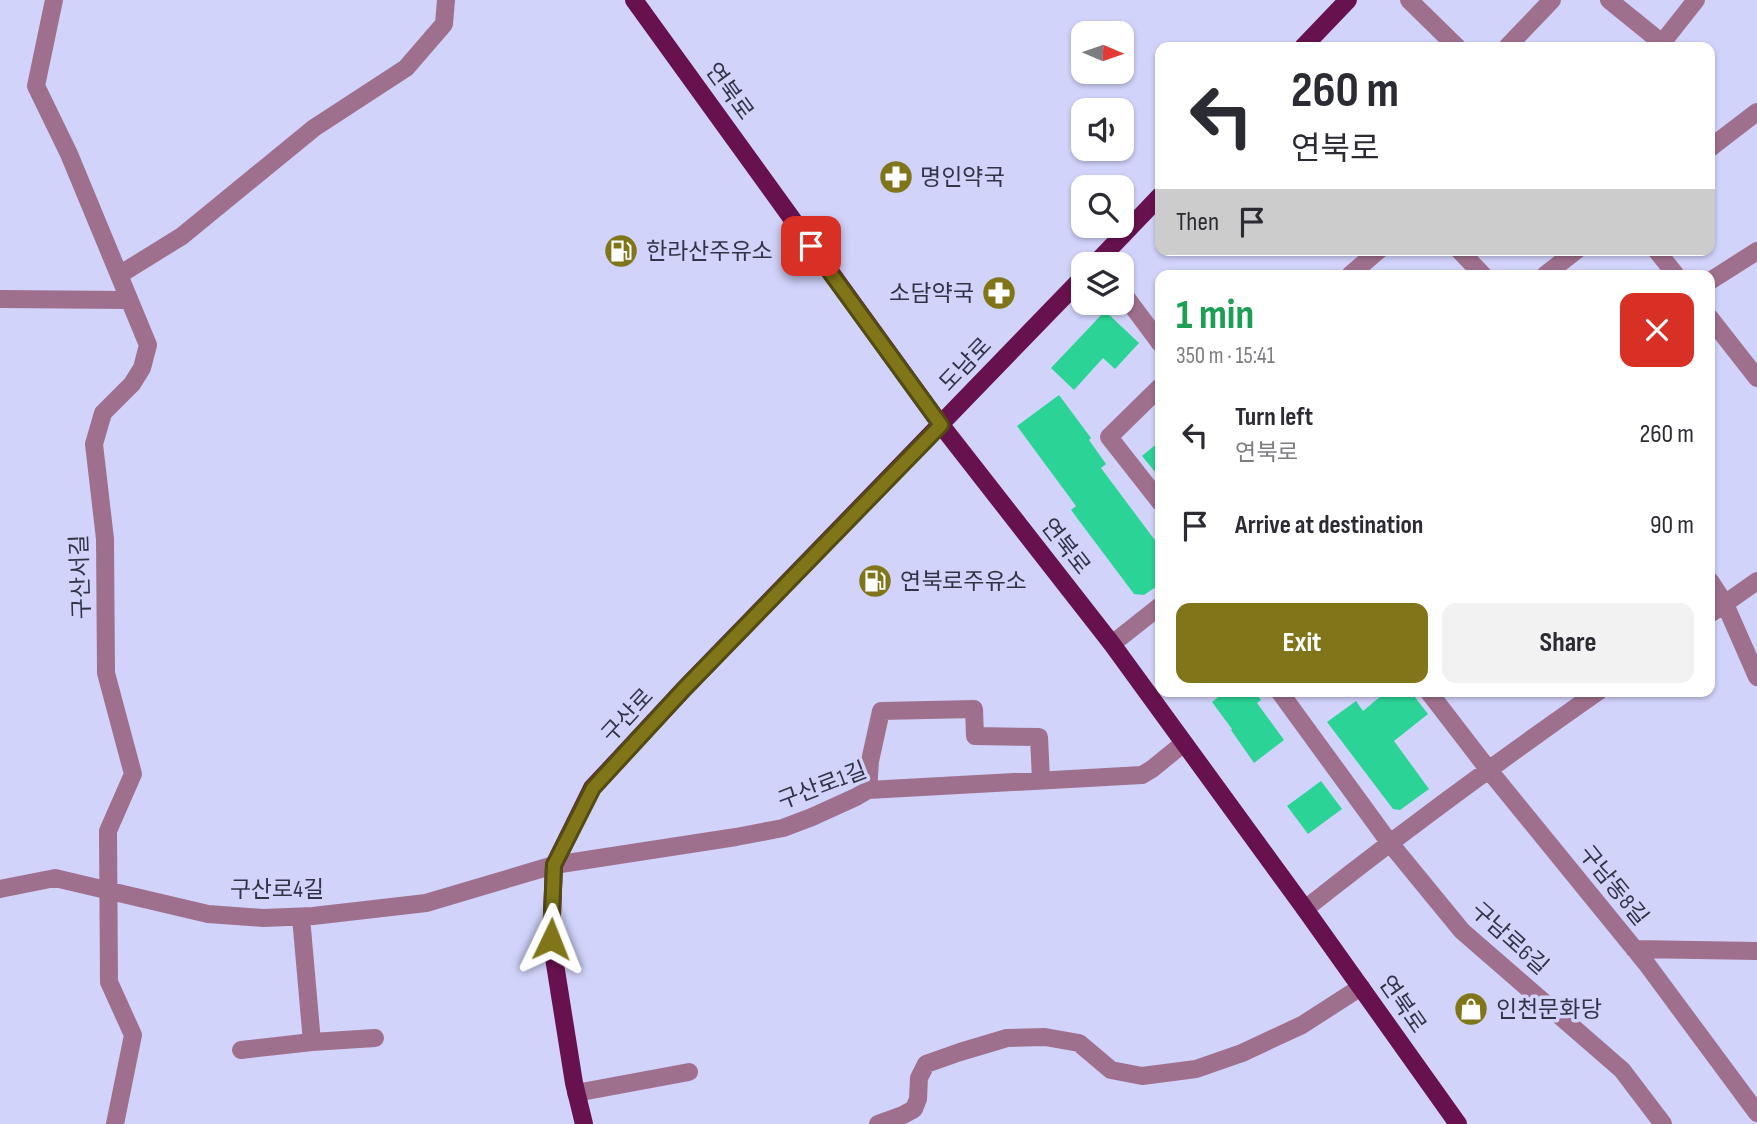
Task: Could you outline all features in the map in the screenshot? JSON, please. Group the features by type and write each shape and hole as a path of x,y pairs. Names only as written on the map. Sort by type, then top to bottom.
{"main road":[{"name":"연북로","path":"634,0 941,425 1112,644 1458,1124"},
{"path":"1308,42 1348,0"},
{"path":"1108,252 1155,202"},
{"name":"도남로","path":"941,425 1071,290"},
{"name":"구산로","path":"584,1124 576,1093 551,939 554,865 593,788 684,689 941,425"}],"street":[{"name":"구산서길","path":"54,0 36,86 69,155 148,345 142,368 132,384 103,413 94,444 105,539 106,673 133,774 108,831 109,982 133,1035 115,1124"},
{"path":"119,275 182,236 314,128 407,68 444,24 446,0"},
{"path":"1409,0 1453,42"},
{"path":"1512,42 1552,0"},
{"path":"1609,0 1658,42"},
{"path":"1664,42 1696,0"},
{"path":"1715,144 1757,112"},
{"path":"1715,278 1757,251"},
{"path":"1356,270 1372,256"},
{"path":"1465,256 1478,270"},
{"path":"1551,270 1569,256"},
{"path":"1662,256 1672,270"},
{"path":"0,299 129,300"},
{"path":"1134,308 1155,336"},
{"path":"1715,324 1757,378"},
{"path":"1155,392 1109,437 1155,496"},
{"path":"1757,581 1717,609 1757,677"},
{"path":"1112,644 1155,611"},
{"name":"구남로6길","path":"1283,697 1390,842 1462,931 1622,1070 1662,1124"},
{"name":"구남동8길","path":"1433,697 1634,949 1757,1112"},
{"path":"1305,909 1488,769 1590,697"},
{"path":"868,790 870,761 881,711 974,709 975,736 1039,737 1041,780"},
{"name":"구산로1길","path":"554,865 783,828 868,790 1142,775 1184,743"},
{"name":"구산로4길","path":"0,889 55,878 208,914 263,918 301,917 426,903 554,865"},
{"path":"301,917 312,1042"},
{"path":"1634,949 1757,951"},
{"path":"878,1124 914,1109 918,1099 919,1078 926,1064 1007,1038 1045,1037 1079,1043 1111,1070 1142,1076 1196,1069 1242,1053 1301,1025 1360,986"},
{"path":"241,1050 375,1038"},
{"path":"576,1093 690,1072"}],"building":[{"path":"1101,315 1109,315 1139,343 1115,369 1103,358 1074,390 1051,368"},
{"path":"1059,395 1091,438 1089,440 1106,464 1101,468 1155,540 1155,587 1144,595 1134,594 1071,510 1076,506 1017,426"},
{"path":"1155,445 1155,472 1142,456"},
{"path":"1218,697 1259,697 1261,700 1257,703 1284,740 1254,763 1212,702"},
{"path":"1380,697 1415,697 1428,714 1394,741 1429,789 1400,810 1393,809 1327,722 1356,701 1363,711"},
{"path":"1321,781 1342,809 1308,834 1287,806"}],"place":[{"name":"명인약국","path":"896,177"},
{"name":"한라산주유소","path":"621,251"},
{"name":"소담약국","path":"999,293"},
{"name":"연북로주유소","path":"875,581"},
{"name":"인천문화당","path":"1471,1009"}],"route":[{"path":"551,939 554,865 593,788 684,689 941,425 811,246"}]}
